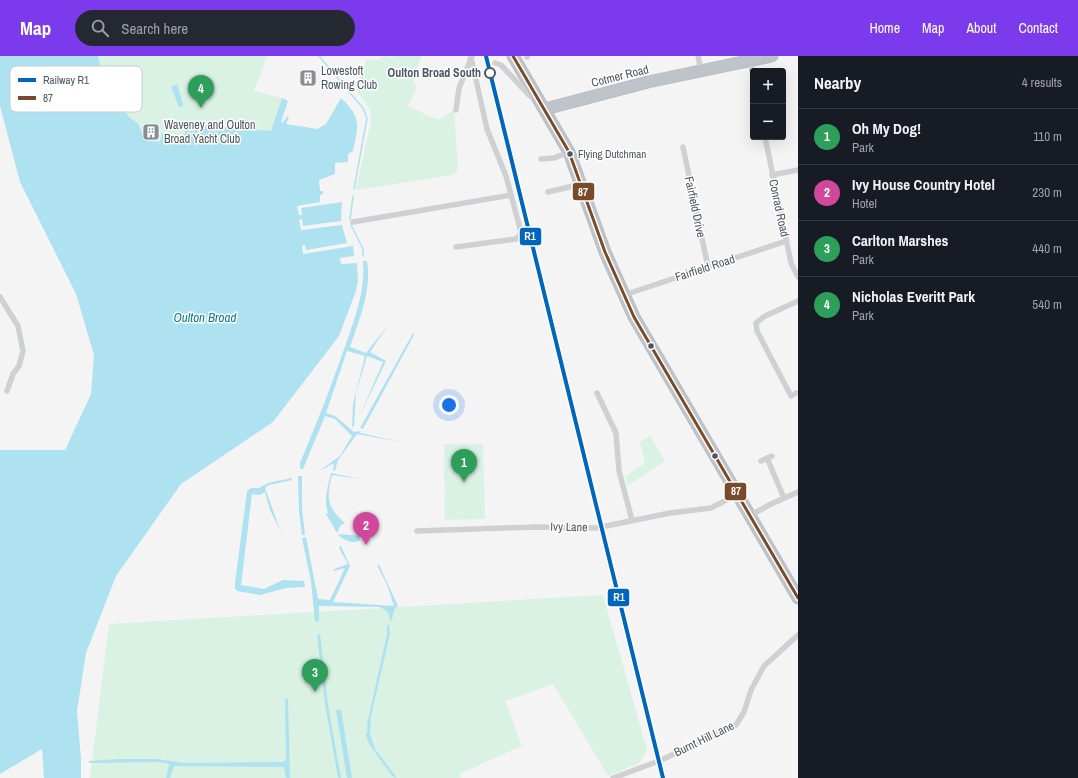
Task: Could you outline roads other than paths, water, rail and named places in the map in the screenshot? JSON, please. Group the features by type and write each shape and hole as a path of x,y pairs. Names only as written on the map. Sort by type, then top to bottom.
{"highway":[{"path":"513,56 569,152 582,184 597,230 624,295 654,351 798,598"},
{"name":"Cotmer Road","path":"545,109 701,71 772,56"}],"street":[{"path":"698,56 701,71"},
{"path":"456,110 459,88 471,58"},
{"path":"456,247 519,237 521,232 506,176 487,129 471,58"},
{"path":"750,60 752,68"},
{"path":"495,63 501,65 530,96 538,98"},
{"name":"Conrad Road","path":"766,140 791,263 797,271 798,277"},
{"name":"Fairfield Drive","path":"682,147 708,267"},
{"path":"541,158 554,158 569,152"},
{"path":"772,176 798,170"},
{"path":"548,192 582,184"},
{"path":"353,222 511,195"},
{"name":"Fairfield Road","path":"624,295 786,241"},
{"path":"0,297 18,326 23,351 19,366 12,374 7,391"},
{"path":"791,396 757,331 756,324 765,316 798,301"},
{"path":"597,393 616,432 619,471 632,520"},
{"path":"761,461 769,457 784,498"},
{"path":"751,515 798,492"},
{"name":"Ivy Lane","path":"417,531 535,527 596,528 689,510 711,508 738,494"},
{"name":"Burnt Hill Lane","path":"613,778 659,761 736,725 744,712 754,683 764,666 798,635"}],"water":[{"name":"Oulton Broad","path":"0,56 98,56 100,66 10,66 10,112 125,112 130,118 138,123 145,140 160,142 162,133 165,133 165,135 183,136 185,132 184,124 193,123 229,128 271,131 282,98 288,101 281,122 283,123 287,116 289,117 286,124 317,129 326,124 341,98 352,110 357,122 353,151 348,154 348,162 335,163 335,174 319,180 320,191 323,191 323,194 320,195 320,202 297,206 299,215 302,215 301,208 342,202 341,221 303,226 302,219 299,220 301,230 342,225 347,243 306,250 305,245 302,246 303,254 353,246 354,256 340,258 341,264 357,263 358,281 356,291 339,336 273,422 181,484 116,576 86,653 77,711 81,778 44,778 42,749 0,774 0,450 65,450 91,394 94,355 76,294 20,182 0,106"},
{"path":"177,84 183,104 183,106 179,107 171,87"},
{"path":"363,261 367,261 368,283 361,316 350,347 366,353 389,324 370,352 386,361 360,415 383,362 367,356 356,393 354,426 352,427 353,404 365,356 347,351 326,413 335,416 354,432 361,431 360,433 406,443 357,434 338,460 335,471 333,471 334,463 319,471 340,456 352,436 335,419 325,416 303,469 300,469 300,463 327,396 354,321 362,285"},
{"path":"413,333 414,335 363,429 360,428"},
{"path":"331,473 361,479 332,475 329,490 331,507 345,523 340,526 337,533 326,514 328,513 326,493"},
{"path":"298,476 302,476 302,509 305,535 302,535 299,511"},
{"path":"292,478 292,480 269,485 265,488 281,532 270,510 265,492 260,495 252,494 241,585 264,589 283,580 304,581 305,587 286,588 260,595 237,591 235,588 235,583 247,491 251,488 259,488 268,483"},
{"path":"338,535 360,536 360,540 355,542 349,541"},
{"path":"306,537 318,599 330,600 345,568 334,571 334,569 348,564 339,548 341,546 350,566 333,602 394,606 387,585 377,565 379,565 398,606 394,610 392,620 390,620 388,612 380,607 319,606 319,621 315,622 311,581 302,538"},
{"path":"387,625 389,625 390,634 371,716 370,734 375,749 397,778 392,776 369,744 366,735 367,722 387,634"},
{"path":"320,634 328,705 341,778 338,778 325,704 317,635"},
{"path":"285,699 288,699 290,778 286,778 284,767 174,766 170,778 166,778 169,764 159,762 89,763 89,761 119,759 157,759 185,763 283,762 286,760"},
{"path":"336,710 341,710 352,778 347,778"}],"waterway":[{"path":"319,56 363,108 367,118 354,189"},
{"path":"350,220 353,196"},
{"path":"351,225 363,249 363,256"}],"rail line":[{"name":"R1","path":"486,56 663,778"}],"place":[{"name":"Oulton Broad South","path":"490,73"},
{"name":"Lowestoft Rowing Club","path":"308,78"},
{"name":"Nicholas Everitt Park","path":"201,108"},
{"name":"Waveney and Oulton Broad Yacht Club","path":"151,132"},
{"name":"Flying Dutchman","path":"570,154"},
{"name":"Oh My Dog!","path":"464,482"},
{"name":"Ivy House Country Hotel","path":"366,545"},
{"name":"Carlton Marshes","path":"315,692"}]}
